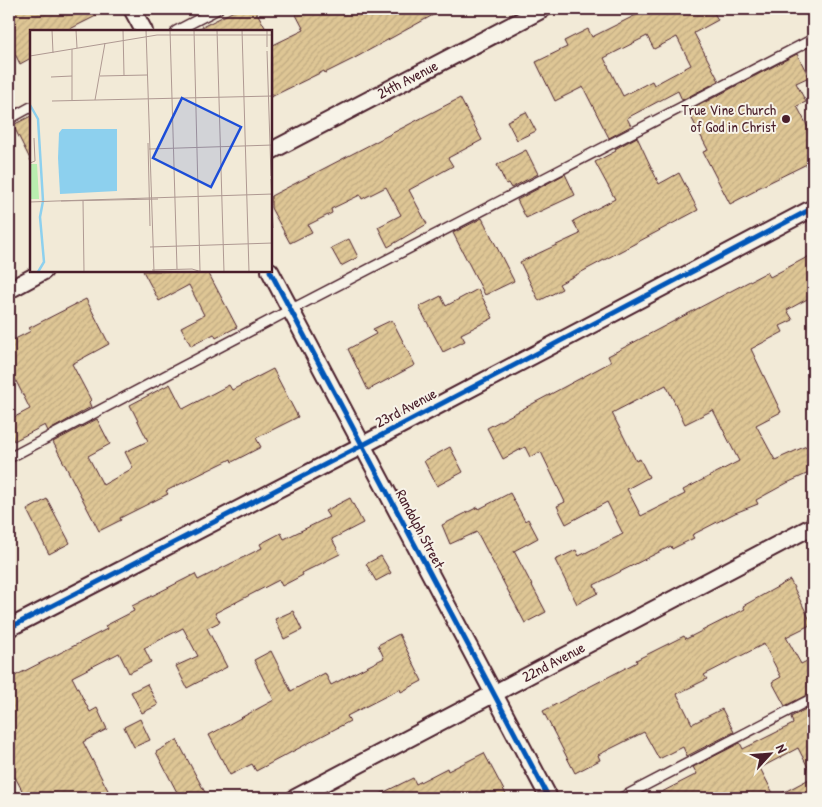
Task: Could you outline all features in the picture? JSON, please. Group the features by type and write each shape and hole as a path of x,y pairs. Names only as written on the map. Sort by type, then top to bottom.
{"street":[{"path":"132,9 143,30"},
{"name":"24th Avenue","path":"272,150 543,9"},
{"name":"23rd Avenue","path":"9,628 361,446 813,208"},
{"path":"9,290 42,272"},
{"name":"Randolph Street","path":"271,272 549,798"},
{"name":"22nd Avenue","path":"295,798 813,526"}],"lane":[{"path":"178,30 218,9"},
{"path":"9,458 813,39"},
{"path":"9,118 30,108"},
{"path":"622,798 813,698"}],"building":[{"path":"9,9 110,9 68,30 30,30 30,59 20,64 9,42"},
{"path":"238,9 255,9 266,30 196,30"},
{"path":"293,9 444,9 353,59 272,97 272,46 304,30"},
{"path":"633,9 712,9 718,20 694,33 719,81 682,100 678,91 627,118 631,126 609,138 583,87 555,101 536,62 567,47 564,41 588,29 592,37 636,15","holes":["647,36 654,49 677,37 691,65 654,85 652,81 623,96 604,58"]},
{"path":"797,54 809,77 796,83 806,102 797,106 813,137 813,161 730,204 703,152 708,150 688,111"},
{"path":"460,98 482,140 448,158 453,166 409,190 427,224 388,247 378,227 401,215 386,187 362,199 360,195 331,209 332,213 308,225 312,232 290,243 272,210 272,195"},
{"path":"526,112 536,131 517,140 507,121"},
{"path":"30,116 30,159 13,125"},
{"path":"637,137 659,184 679,173 698,210 559,284 562,289 539,301 520,262 580,234 573,221 615,199 595,162"},
{"path":"526,150 538,174 511,188 508,183 506,184 497,165"},
{"path":"565,174 575,195 526,218 517,200"},
{"path":"482,218 514,281 485,295 453,233"},
{"path":"349,239 358,257 341,266 331,248"},
{"path":"813,254 813,296 787,310 793,320 780,326 783,332 751,349 781,412 756,425 775,460 813,443 813,471 756,500 758,504 735,513 692,535 694,538 672,549 671,546 594,585 598,593 577,604 555,560 576,550 579,556 623,534 607,502 566,524 557,506 565,502 541,452 530,457 525,447 503,459 487,428 611,362 608,356 767,272 770,277","holes":["666,385 685,424 713,410 739,461 683,490 685,494 641,516 627,489 649,477 640,459 636,461 612,413"]},
{"path":"144,272 212,272 209,274 237,327 216,338 214,334 191,346 181,327 204,315 189,285 159,301"},
{"path":"478,289 493,318 461,334 465,341 443,352 419,307 441,296 446,306"},
{"path":"86,299 109,344 72,364 91,400 89,402 91,407 48,431 45,425 14,441 9,431 9,420 30,409 9,367 9,342 31,331 29,328"},
{"path":"392,320 415,365 368,390 348,349 376,334 373,329"},
{"path":"273,369 298,417 256,438 261,447 232,462 231,459 166,491 168,494 120,518 121,520 99,531 53,442 97,419 110,444 88,456 103,485 133,468 125,452 148,441 130,405 170,384 183,409 229,385 232,390"},
{"path":"450,447 463,472 437,486 424,461"},
{"path":"510,493 525,521 528,519 538,538 514,551 546,612 525,623 477,532 450,544 442,525"},
{"path":"350,498 363,523 332,539 340,554 302,573 303,575 282,586 279,580 215,613 220,622 207,628 227,667 187,688 176,666 198,656 183,628 144,648 151,662 129,673 119,653 72,677 90,712 97,708 107,729 83,742 112,798 26,798 15,777 9,780 9,679 107,629 105,626 134,611 132,606 195,574 198,580 262,548 260,544 281,533 284,539 329,517 325,511"},
{"path":"47,499 70,543 49,554 27,510"},
{"path":"381,556 391,573 376,581 366,564"},
{"path":"790,580 812,624 786,637 801,664 813,658 813,692 785,706 772,682 781,677 764,644 704,675 707,679 677,694 692,724 722,709 734,732 687,756 683,747 659,759 644,732 598,755 600,760 575,773 543,711 637,662 636,660 684,636 686,639 745,609 743,606"},
{"path":"293,611 302,630 284,639 275,619"},
{"path":"399,634 422,681 401,692 400,689 347,716 350,721 256,771 252,764 230,775 209,735 274,700 254,660 271,651 291,691 325,673 331,685 384,658 378,645"},
{"path":"147,684 158,705 142,713 131,692"},
{"path":"813,705 813,777 813,798 650,798 697,774 693,767 740,743 743,749 793,724 791,717","holes":["798,748 813,777 775,797 760,768"]},
{"path":"140,719 150,740 134,747 124,727"},
{"path":"177,740 208,798 180,798 156,752"},
{"path":"484,753 508,798 372,798 413,778 416,784 447,768 448,771"}],"cycle path":[{"path":"9,628 361,446 813,208"},
{"path":"271,272 549,798"}],"place":[{"name":"True Vine Church of God in Christ","path":"786,119"}]}
